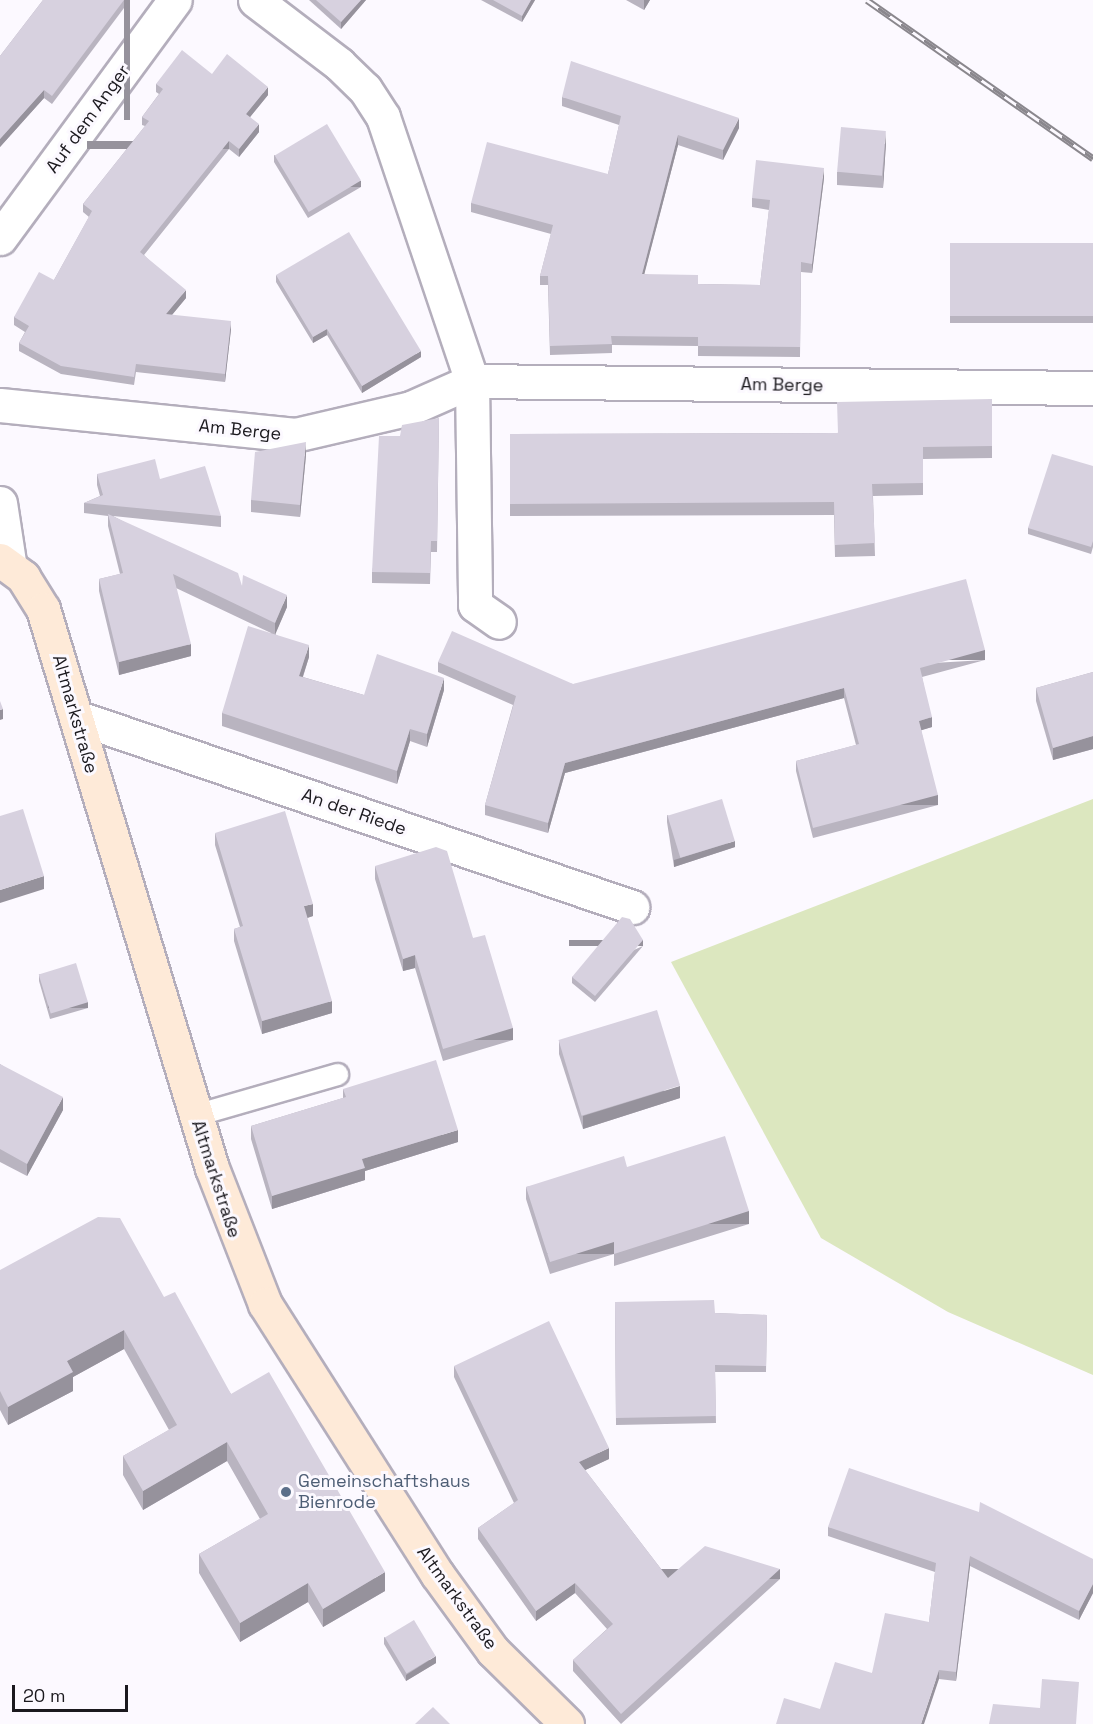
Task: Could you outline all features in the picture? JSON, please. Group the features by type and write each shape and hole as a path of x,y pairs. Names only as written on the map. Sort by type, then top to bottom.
{"main road":[{"name":"Altmarkstraße","path":"4,561 43,609 195,1115 241,1251 293,1354 493,1651 567,1724"}],"street":[{"name":"Auf dem Anger","path":"0,238 175,0"},
{"path":"255,0 339,64 365,89 383,117 472,381 476,605 499,622"},
{"name":"Am Berge","path":"0,405 295,435 411,408 472,381 1093,388"},
{"name":"Altmarkstraße","path":"0,503 4,561"},
{"name":"An der Riede","path":"76,717 632,907"}],"lane":[{"path":"195,1115 337,1074"}],"green space":[{"path":"1093,799 1093,1375 948,1312 821,1238 671,962"}],"building":[{"path":"43,0 124,0 52,96 44,90 0,139 0,56"},
{"path":"316,0 361,0 341,22"},
{"path":"493,0 531,0 522,16"},
{"path":"182,50 212,74 227,54 268,87 246,114 259,124 239,149 229,141 140,252 186,290 166,314 231,321 225,374 136,364 134,377 61,366 19,343 29,326 14,317 39,272 54,280 92,211 83,204 149,121 142,117 163,89 156,84"},
{"path":"571,61 739,118 723,150 678,135 642,274 698,275 698,284 760,285 770,200 752,198 756,160 824,168 812,264 801,262 800,347 698,346 698,337 611,336 612,344 550,346 548,276 540,276 553,225 471,203 487,142 608,174 621,116 562,97"},
{"path":"327,124 361,181 309,212 275,155"},
{"path":"841,127 886,131 882,176 837,172"},
{"path":"349,232 421,351 362,386 327,329 313,337 276,275"},
{"path":"950,243 1093,243 1093,316 950,316"},
{"path":"992,399 992,446 923,447 923,483 872,484 875,543 835,545 834,502 510,504 510,434 838,433 837,402"},
{"path":"439,418 437,541 431,541 430,573 372,572 379,436 400,436 402,425"},
{"path":"306,442 300,505 251,500 255,452"},
{"path":"1052,454 1093,466 1093,541 1091,547 1028,528"},
{"path":"155,459 160,479 205,466 221,516 84,503 103,495 97,474"},
{"path":"108,514 238,573 242,586 243,575 287,595 275,623 173,574 191,644 119,662 99,579 123,573"},
{"path":"966,579 985,650 920,668 932,717 919,721 938,795 813,828 796,761 859,744 844,688 565,763 548,823 485,805 516,696 438,662 452,631 573,684"},
{"path":"248,626 309,645 299,676 364,695 377,654 444,678 427,734 410,729 397,771 222,713"},
{"path":"1093,672 1093,736 1053,748 1036,688"},
{"path":"722,799 735,841 680,858 667,816"},
{"path":"23,809 44,876 0,890 0,816"},
{"path":"285,811 313,904 304,906 332,1001 262,1021 234,929 243,926 215,833"},
{"path":"436,847 447,851 473,938 485,935 513,1028 443,1049 415,955 403,959 375,866"},
{"path":"622,917 630,919 643,940 595,996 572,977"},
{"path":"76,963 88,1002 51,1014 39,974"},
{"path":"657,1010 680,1086 582,1116 559,1040"},
{"path":"436,1060 458,1130 362,1159 365,1168 272,1196 251,1126 346,1097 343,1089"},
{"path":"0,1064 63,1097 27,1164 0,1149"},
{"path":"725,1136 749,1211 614,1254 614,1242 550,1262 526,1187 624,1156 627,1167"},
{"path":"98,1217 120,1218 164,1297 175,1292 231,1394 269,1372 385,1572 323,1609 308,1583 240,1623 199,1554 268,1514 227,1442 143,1491 123,1456 177,1425 124,1330 67,1361 73,1372 8,1407 0,1391 0,1270"},
{"path":"714,1300 715,1313 767,1315 766,1366 715,1365 716,1416 616,1418 615,1302"},
{"path":"549,1321 609,1448 579,1462 668,1578 705,1546 780,1569 621,1714 573,1660 613,1624 575,1583 536,1611 478,1528 518,1500 454,1366"},
{"path":"849,1468 979,1512 980,1502 1093,1559 1093,1584 1079,1611 970,1556 956,1672 939,1670 921,1724 776,1724 784,1698 820,1709 835,1662 872,1673 885,1613 929,1622 936,1563 828,1527"},
{"path":"414,1620 436,1656 406,1674 385,1638"},
{"path":"1042,1679 1079,1682 1076,1724 989,1724 993,1704 1040,1708"},
{"path":"433,1707 450,1724 415,1724"}],"railway":[{"path":"867,0 1093,158"}],"place":[{"name":"Gemeinschaftshaus Bienrode","path":"286,1492"}]}
